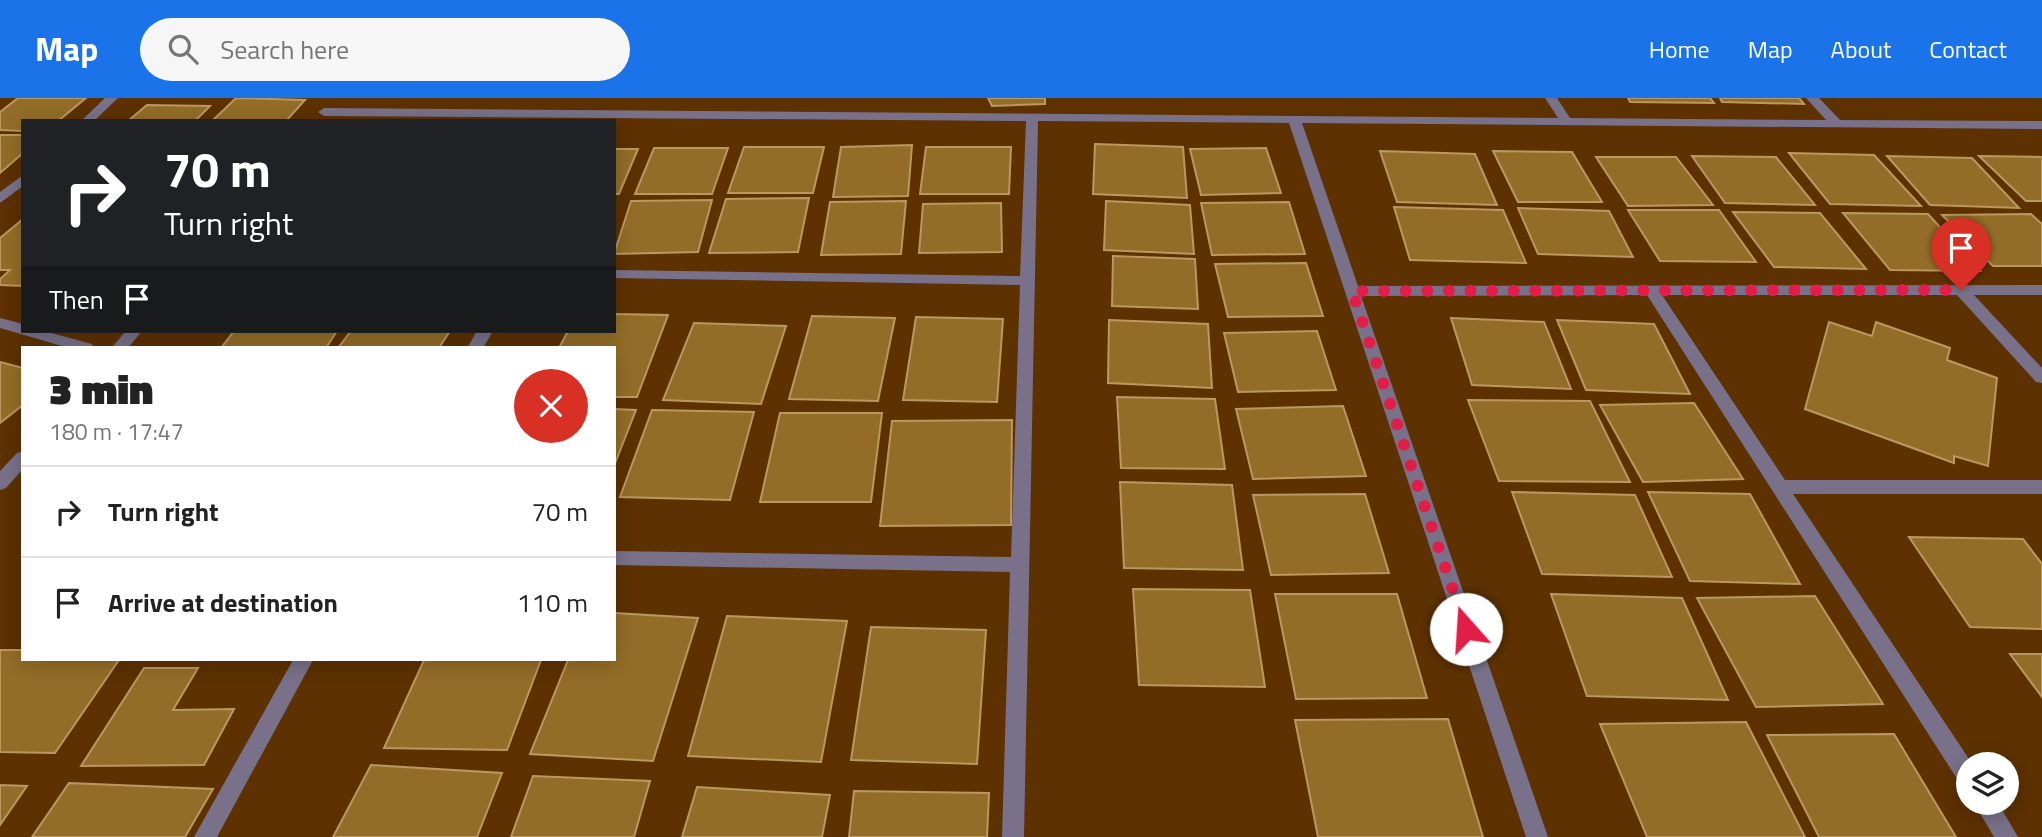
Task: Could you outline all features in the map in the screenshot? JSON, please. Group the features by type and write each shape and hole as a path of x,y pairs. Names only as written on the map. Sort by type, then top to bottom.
{"street":[{"path":"89,119 112,98"},
{"path":"320,116 336,98"},
{"path":"579,114 588,98"},
{"path":"839,116 844,98"},
{"path":"1551,98 1566,121"},
{"path":"1812,98 1836,123"},
{"path":"320,116 579,114 2042,125"},
{"path":"1013,837 1032,117"},
{"path":"1294,119 1537,837"},
{"path":"0,199 21,181"},
{"path":"616,274 1028,281"},
{"path":"1961,290 2042,379"},
{"path":"1352,291 2042,290"},
{"path":"1652,291 1956,758"},
{"path":"0,323 21,329"},
{"path":"35,333 79,346"},
{"path":"0,483 21,459"},
{"path":"1780,487 2042,487"},
{"path":"616,558 1020,565"},
{"path":"205,837 302,661"},
{"path":"1993,815 2007,837"}],"building":[{"path":"18,98 86,98 60,119 21,119 21,131 0,130 0,112"},
{"path":"236,98 305,100 288,119 214,119"},
{"path":"988,98 1045,98 1045,104 992,106"},
{"path":"1628,98 1710,98 1714,103 1630,102"},
{"path":"1720,98 1799,98 1804,104 1722,102"},
{"path":"147,105 210,106 197,119 130,119"},
{"path":"0,135 21,135 21,155 0,173"},
{"path":"1095,144 1183,147 1187,198 1093,194"},
{"path":"912,145 908,196 833,197 841,147"},
{"path":"744,147 824,147 813,193 728,193"},
{"path":"926,147 1011,147 1009,194 920,194"},
{"path":"654,148 728,148 712,194 635,194"},
{"path":"1266,148 1281,193 1201,195 1190,149"},
{"path":"616,149 638,149 619,194 616,194"},
{"path":"1380,151 1475,154 1497,205 1397,202"},
{"path":"1493,151 1572,152 1602,202 1518,202"},
{"path":"1789,153 1874,155 1921,206 1830,204"},
{"path":"1692,156 1776,157 1815,205 1725,203"},
{"path":"1887,156 1972,158 2019,208 1930,205"},
{"path":"1979,156 2042,157 2042,201 2026,201"},
{"path":"1596,157 1676,157 1713,205 1628,206"},
{"path":"809,198 798,252 709,253 726,199"},
{"path":"712,200 698,252 616,254 631,201"},
{"path":"906,201 901,254 821,255 830,202"},
{"path":"1106,201 1190,205 1194,254 1104,250"},
{"path":"1289,202 1305,254 1212,255 1201,203"},
{"path":"1001,203 1002,252 919,253 923,204"},
{"path":"1394,207 1503,210 1526,263 1410,260"},
{"path":"1518,208 1609,211 1633,257 1538,254"},
{"path":"1628,210 1719,210 1756,262 1660,261"},
{"path":"1733,212 1820,213 1866,269 1774,267"},
{"path":"1843,213 1928,214 1980,271 1890,270"},
{"path":"2031,214 2042,224 2042,266 1993,266 1942,215"},
{"path":"21,221 21,286 0,285 0,279 10,270 0,270 0,238"},
{"path":"1113,256 1195,259 1198,309 1112,306"},
{"path":"1306,263 1323,316 1228,317 1215,264"},
{"path":"616,314 668,315 637,397 616,397 616,346 560,346 567,333 616,333"},
{"path":"812,316 895,318 878,401 789,399"},
{"path":"916,317 1003,319 997,402 903,400"},
{"path":"1451,318 1544,322 1571,389 1472,385"},
{"path":"1109,320 1208,324 1212,388 1108,383"},
{"path":"1557,320 1654,324 1690,394 1586,390"},
{"path":"1829,322 1872,336 1876,322 1950,348 1947,360 1997,378 1988,466 1954,456 1954,463 1805,409"},
{"path":"694,323 786,326 761,404 663,400"},
{"path":"1317,331 1336,390 1238,392 1224,333"},
{"path":"232,333 336,333 327,346 223,346"},
{"path":"349,333 449,333 440,346 340,346"},
{"path":"0,362 21,367 21,407 0,423"},
{"path":"1117,397 1215,399 1225,469 1121,468"},
{"path":"1468,400 1590,401 1630,482 1499,481"},
{"path":"1694,403 1743,479 1643,482 1600,405"},
{"path":"1343,406 1366,476 1253,479 1236,409"},
{"path":"616,409 636,410 616,461"},
{"path":"652,410 754,412 730,500 620,497"},
{"path":"780,413 882,413 871,502 760,502"},
{"path":"1012,420 1011,525 880,526 892,421"},
{"path":"1120,482 1232,485 1243,570 1124,568"},
{"path":"1512,492 1635,495 1672,577 1542,574"},
{"path":"1648,492 1750,494 1800,584 1690,581"},
{"path":"1365,494 1389,573 1271,575 1253,495"},
{"path":"1909,537 2023,539 2042,564 2042,629 1970,627"},
{"path":"1133,589 1250,590 1265,687 1139,685"},
{"path":"1275,594 1397,594 1427,698 1296,699"},
{"path":"1551,594 1682,598 1728,700 1587,696"},
{"path":"1815,596 1883,704 1756,707 1697,598"},
{"path":"616,613 698,618 653,761 530,754 568,661 616,661"},
{"path":"727,616 847,621 821,762 688,756"},
{"path":"871,627 986,630 977,764 851,760"},
{"path":"0,650 21,650 21,661 118,661 55,753 0,752"},
{"path":"2010,654 2042,654 2042,697"},
{"path":"424,661 541,661 507,750 384,748"},
{"path":"144,668 198,668 173,710 234,709 204,765 81,766"},
{"path":"1448,719 1483,837 1318,837 1295,720"},
{"path":"1746,722 1805,837 1647,837 1600,724"},
{"path":"1894,734 1956,837 1819,837 1767,735"},
{"path":"371,765 502,773 477,837 333,837"},
{"path":"533,776 650,781 634,837 511,837"},
{"path":"69,783 213,789 185,837 32,837"},
{"path":"0,785 27,786 0,825"},
{"path":"697,787 830,795 822,837 682,837"},
{"path":"854,791 989,793 987,837 849,837"}],"route":[{"path":"1466,629 1352,291 1961,290"}]}
